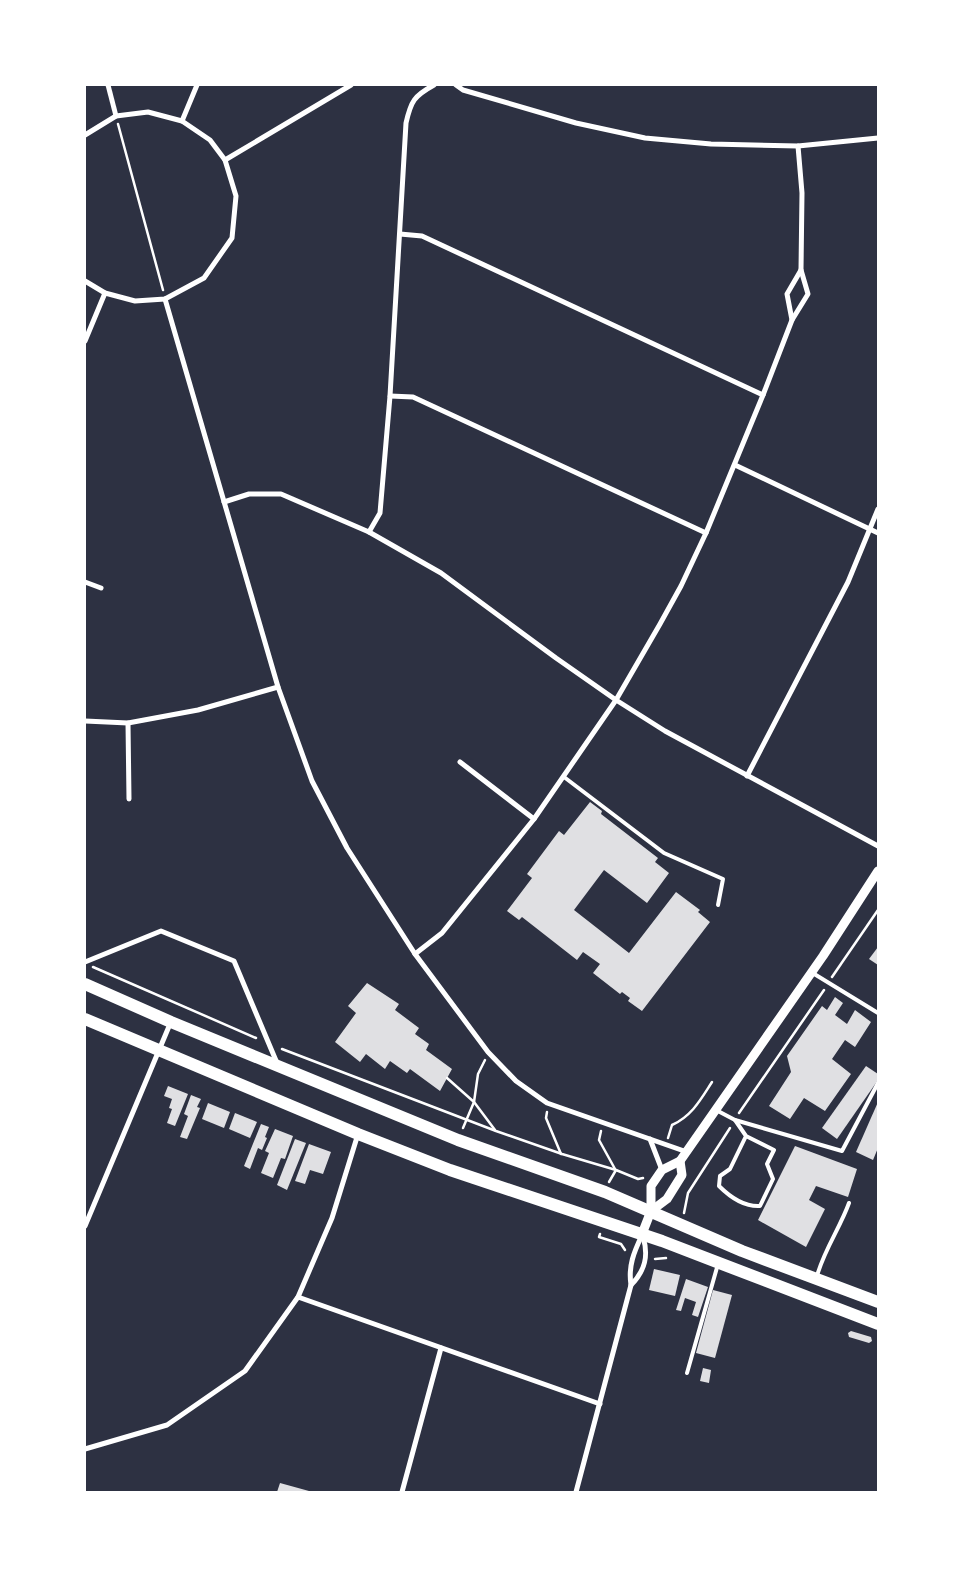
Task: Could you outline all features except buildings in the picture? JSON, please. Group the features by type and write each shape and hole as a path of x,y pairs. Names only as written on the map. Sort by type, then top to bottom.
{"main road":[{"path":"85,984 171,1022 458,1140 605,1192 742,1251 878,1302"},
{"path":"85,1019 358,1134 450,1170 642,1234 878,1324"}],"street":[{"path":"108,85 116,116"},
{"path":"182,120 197,85"},
{"path":"225,160 350,85"},
{"path":"369,532 380,512 390,396 406,123 411,103 422,91 434,85"},
{"path":"456,85 463,90 533,111 576,123 645,138 711,144 798,146 878,138"},
{"path":"85,135 116,116 148,112 182,120 210,140 225,160 236,196 232,238 204,278 165,299 135,301 104,293 85,281"},
{"path":"415,954 442,933 534,819 564,778 616,700 681,586 735,465 792,320 808,294 801,270 802,193 798,146"},
{"path":"400,234 422,236 763,395"},
{"path":"792,320 787,294 801,270"},
{"path":"85,341 104,293"},
{"path":"165,299 278,687 312,782 347,848 415,954 488,1052 516,1081 547,1103 687,1152"},
{"path":"390,396 413,397 706,533"},
{"path":"735,465 878,533"},
{"path":"224,502 249,494 281,494 369,532 441,573 556,658 616,700 665,731 878,846"},
{"path":"747,776 848,582 878,509"},
{"path":"85,582 101,588"},
{"path":"85,721 128,723 198,710 278,687"},
{"path":"128,723 129,799"},
{"path":"460,762 534,819"},
{"path":"576,1492 631,1285 629,1272 633,1254 651,1212 651,1186 662,1170 680,1161 687,1152 878,871"},
{"path":"85,963 162,931 234,961 278,1066"},
{"path":"85,1226 87,1214 171,1022"},
{"path":"85,1448 167,1425 245,1371 298,1297 332,1218 358,1134"},
{"path":"650,1139 662,1170"},
{"path":"651,1212 666,1199 682,1175 680,1161"},
{"path":"631,1285 640,1276 647,1250 642,1234"},
{"path":"298,1297 600,1404"},
{"path":"402,1492 441,1348"}],"lane":[{"path":"564,778 664,853 723,880 718,905"},
{"path":"811,972 878,1013"},
{"path":"716,1110 735,1120 842,1151 878,1083"},
{"path":"735,1120 746,1136 774,1150 767,1164 774,1179 760,1206 750,1207 727,1195 719,1186 720,1176 730,1169 746,1136"},
{"path":"816,1278 822,1258 842,1222 848,1203"},
{"path":"687,1373 718,1262"}],"path":[{"path":"116,116 165,299"},
{"path":"688,1193 735,1120 878,910"},
{"path":"85,963 321,1065 562,1154 616,1170 638,1179 646,1178"},
{"path":"458,1140 474,1102 478,1074 488,1052"},
{"path":"447,1078 474,1102 496,1131"},
{"path":"666,1145 672,1125 683,1120 692,1112 712,1082"},
{"path":"547,1103 546,1118 562,1154"},
{"path":"602,1123 599,1140 616,1170"},
{"path":"599,1237 621,1244 625,1247 626,1252 633,1254"},
{"path":"651,1262 660,1257 670,1259"}]}
